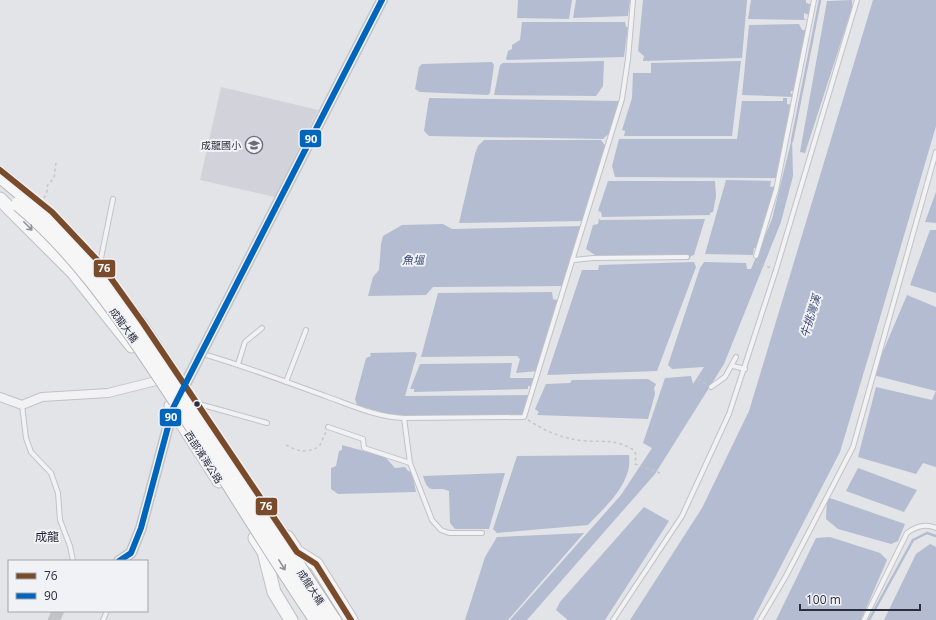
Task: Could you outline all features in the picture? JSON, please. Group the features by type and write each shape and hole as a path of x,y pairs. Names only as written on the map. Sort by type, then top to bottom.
{"highway":[{"name":"成龍大橋","path":"0,175 43,211 69,236 92,263 140,326 333,620"},
{"name":"成龍大橋","path":"0,188 28,211 82,268 132,334 195,428 318,620"}],"main road":[{"path":"0,170 52,212 100,263 199,404 297,552 316,564 351,620"},
{"name":"西部濱海公路","path":"0,199 80,280 127,340 156,382 264,552 274,592 291,620"},
{"path":"313,620 340,601"}],"street":[{"path":"129,557 141,528 153,488 172,408 382,0"},
{"path":"0,397 22,405 42,397 108,393 156,382 164,379 174,370"}],"lane":[{"path":"201,353 238,364 381,415 404,418 524,417 574,260 622,99 628,59 633,0"},
{"path":"756,256 776,190 814,0"},
{"path":"613,620 682,516 729,414 745,369 776,270 857,0"},
{"path":"760,620 786,576 853,447 936,152"},
{"path":"80,280 100,263 113,199"},
{"path":"574,260 592,258 687,257"},
{"path":"238,364 246,342 262,328"},
{"path":"286,382 306,330"},
{"path":"711,386 725,377 733,366 736,357"},
{"path":"733,366 745,369"},
{"path":"199,404 267,423"},
{"path":"22,405 26,438 31,452 51,473 58,493 60,520 70,546 73,560"},
{"path":"404,418 410,463 432,520 441,530 449,533 482,533"},
{"path":"328,427 363,439 364,448 410,463"},
{"path":"864,620 907,533 916,526 924,525 936,528"}],"path":[{"path":"40,203 47,193 47,186 54,178 56,163"},
{"path":"750,260 776,270"},
{"path":"698,379 711,386"},
{"path":"524,417 548,433 586,441 608,440 626,446 634,450 636,455 635,464 663,474"},
{"path":"286,444 298,451 308,451 319,447 322,444 328,427"}],"shaded area":[{"name":"成龍國小","path":"221,87 318,110 275,197 200,180"}],"water":[{"path":"518,0 572,0 569,19 517,18"},
{"path":"576,0 630,0 628,16 573,18"},
{"path":"643,0 747,0 742,58 643,61 644,56 638,51"},
{"path":"751,0 806,0 806,3 810,4 809,15 804,13 804,19 807,20 748,19"},
{"path":"852,0 852,8 805,153 800,152 827,1"},
{"name":"牛挑灣溪","path":"873,0 936,0 936,126 840,452 753,620 630,620 702,508 749,411"},
{"path":"522,22 625,22 626,27 628,27 624,57 507,60 508,51 512,49 512,45 520,40"},
{"path":"799,24 802,30 806,30 796,89 790,92 794,97 742,95 749,25"},
{"path":"604,61 603,86 596,96 494,95 500,65 503,63"},
{"path":"741,61 732,136 624,136 625,131 622,130 632,98 633,73 651,73 651,63"},
{"path":"492,62 494,65 490,93 488,95 420,92 415,89 419,67 422,64"},
{"path":"429,98 619,101 610,134 603,139 429,136 424,131"},
{"path":"783,98 787,98 787,104 792,105 779,178 615,177 612,166 619,139 737,139 742,101 783,101"},
{"path":"792,138 793,176 781,222 724,364 655,474 527,620 510,620 621,495 652,448 643,443 665,378 691,376 693,384 704,367 672,369 668,365 700,268 704,262 746,263 747,269 751,269 772,219"},
{"path":"484,140 601,140 606,147 584,221 459,223 475,154 478,146"},
{"path":"726,180 771,181 770,187 776,186 758,248 754,248 753,255 705,254"},
{"path":"608,181 715,181 716,196 713,212 710,213 710,215 602,217 601,212 598,211"},
{"path":"936,192 936,223 925,222"},
{"path":"599,218 600,220 705,219 694,255 691,256 689,260 598,257 586,249 593,225 598,224"},
{"name":"魚塭","path":"443,224 452,229 582,226 564,286 433,287 426,295 368,296 373,277 379,270 383,236 402,225"},
{"path":"930,230 936,230 936,293 910,285"},
{"path":"694,262 696,267 657,371 547,375 582,270 598,270 599,265"},
{"path":"552,292 553,299 560,301 538,371 516,373 520,359 517,356 421,357 438,293"},
{"path":"907,295 936,307 936,391 873,375"},
{"path":"415,352 417,354 405,396 530,395 525,416 393,416 357,405 355,399 366,358 371,356 370,353"},
{"path":"512,363 510,378 535,378 534,387 528,386 528,389 414,392 414,389 410,389 420,364"},
{"path":"648,379 656,384 654,388 655,394 648,419 537,415 539,412 535,409 546,384 570,383 572,380"},
{"path":"876,387 932,400 936,391 936,467 923,463 916,474 858,457"},
{"path":"342,445 385,457 395,468 405,467 408,471 412,472 416,492 338,494 331,489 331,468 336,466 339,451 342,450"},
{"path":"629,455 627,475 622,485 616,494 588,525 497,533 493,529 517,456"},
{"path":"858,468 917,490 904,512 846,491"},
{"path":"505,473 489,529 455,529 450,523 449,491 430,488 427,486 423,476"},
{"path":"827,497 905,524 898,541 891,544 838,529 826,519"},
{"path":"644,507 669,521 605,620 568,620 556,610 560,602"},
{"path":"584,533 508,620 465,620 485,557 497,537"},
{"path":"830,537 880,553 887,560 861,620 776,620 816,538"},
{"path":"930,544 936,547 936,620 884,620 916,554"}],"waterway":[{"path":"792,141 820,0"},
{"path":"869,620 913,540 927,533 936,536"}],"transit line":[{"name":"90","path":"120,560 131,553 141,528 173,408 382,0"},
{"name":"76","path":"0,170 52,212 100,263 143,323 297,552 316,564 351,620"}],"place":[{"name":"成龍國小","path":"254,145"}],"district":[{"name":"成龍","path":"47,536"}]}
